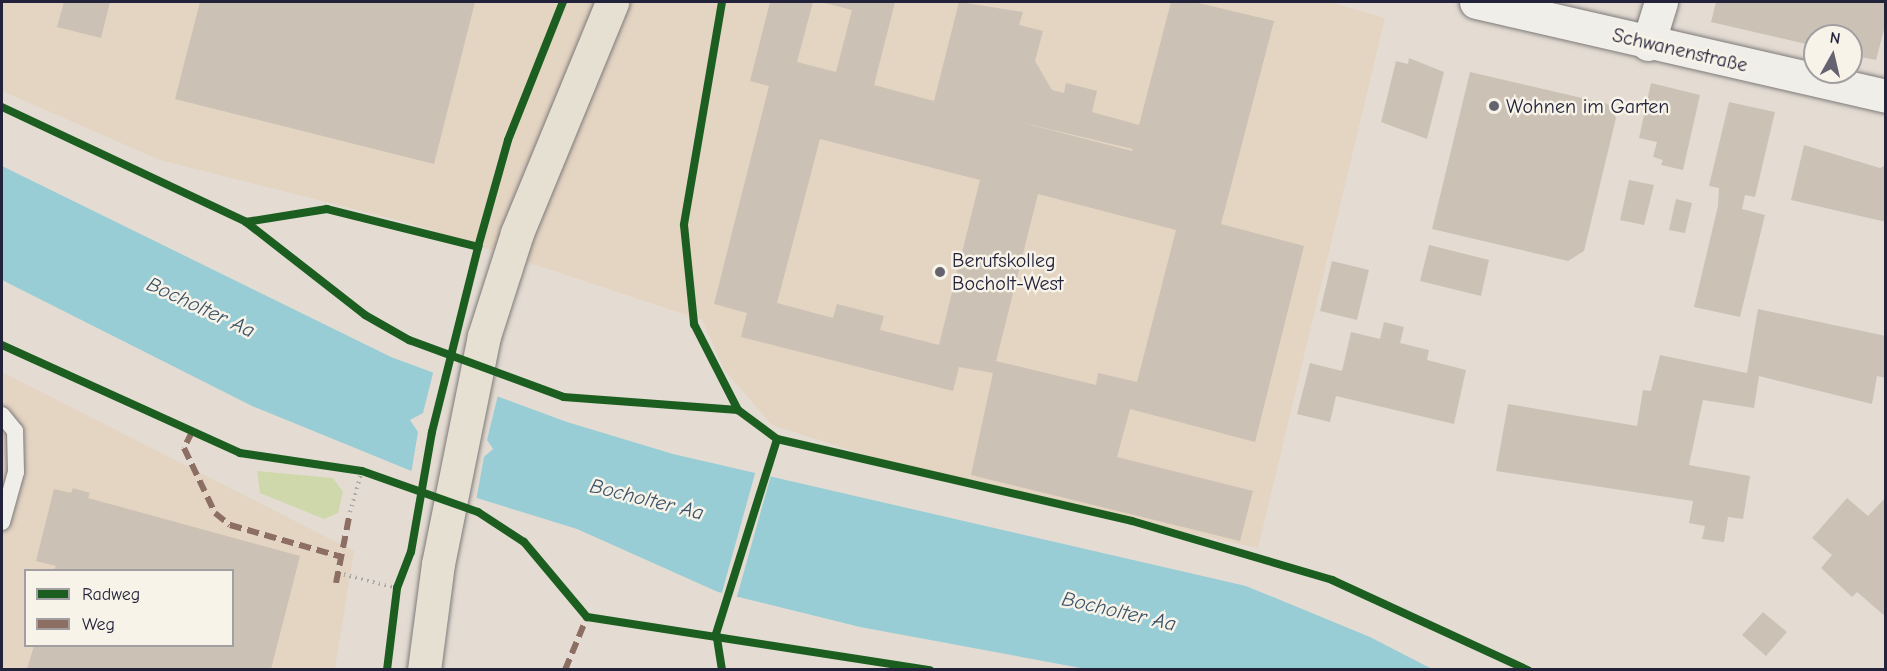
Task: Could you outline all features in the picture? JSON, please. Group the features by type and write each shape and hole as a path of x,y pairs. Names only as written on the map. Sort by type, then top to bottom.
{"main road":[{"path":"424,669 438,564 484,336 517,233 612,2"}],"street":[{"name":"Schwanenstraße","path":"1476,2 1647,44 1886,96"},
{"path":"1647,44 1661,2"}],"lane":[{"path":"2,415 15,431 16,472 2,522"}],"path":[{"path":"350,512 362,471"},
{"path":"338,573 396,588"}],"shaded area":[{"name":"Berufskolleg Bocholt-West","path":"2,2 1330,2 1385,18 1258,548 946,481 772,425 725,371 702,320 409,223 160,160 2,91"},
{"path":"2,372 354,551 335,669 2,669"}],"green space":[{"path":"257,471 333,478 343,492 338,513 324,519 260,493"}],"water":[{"name":"Bocholter Aa","path":"2,166 391,357 567,422 673,454 1246,586 1370,637 1432,669 1086,669 860,627 718,592 577,529 480,499 252,406 2,280"}],"pier":[{"path":"434,369 499,391 487,440 493,449 484,457 476,501 411,474 418,432 410,420 423,413"},
{"path":"756,470 771,475 736,600 721,596"}],"building":[{"path":"64,2 110,2 101,38 57,27"},
{"path":"200,2 475,2 434,164 175,99"},
{"path":"770,2 813,2 797,62 836,72 852,10 821,2 895,2 874,85 934,101 959,2 1023,12 1019,25 1043,31 1035,61 1052,90 1064,93 1066,83 1097,91 1092,112 1139,125 1171,2 1194,2 1274,21 1221,224 1304,246 1255,442 1130,409 1117,457 1253,491 1240,541 971,475 993,373 959,367 953,391 741,337 747,313 714,304 769,86 750,81","holes":["1015,121 1133,149 1132,151","820,139 980,180 939,345 880,330 884,316 837,304 833,318 777,303","1038,194 1176,230 1137,382 1098,373 1096,385 996,361"]},
{"path":"1716,2 1886,2 1886,22 1876,60 1863,57 1863,24 1803,24 1803,43 1711,22"},
{"path":"1409,58 1444,72 1427,139 1381,122 1396,61 1408,64"},
{"path":"1470,72 1608,104 1616,118 1584,251 1568,261 1432,229"},
{"path":"1651,83 1700,95 1683,170 1661,165 1663,160 1653,157 1657,142 1639,138"},
{"path":"1729,102 1775,112 1755,197 1745,195 1742,209 1765,215 1740,317 1694,307 1718,206 1719,188 1709,186"},
{"path":"1804,145 1880,168 1886,165 1886,222 1791,200"},
{"path":"1629,180 1654,185 1644,225 1620,220"},
{"path":"1676,199 1692,203 1685,233 1669,230"},
{"path":"1429,245 1489,260 1481,296 1420,281"},
{"path":"1332,261 1369,270 1357,320 1320,311"},
{"path":"1758,309 1886,336 1886,378 1877,376 1872,404 1759,376 1754,408 1703,400 1689,465 1750,476 1743,519 1728,517 1724,542 1702,539 1705,526 1689,523 1693,501 1496,471 1508,404 1637,426 1643,390 1651,391 1660,355 1747,373"},
{"path":"1384,322 1404,327 1400,343 1429,350 1427,360 1466,370 1454,424 1336,396 1330,422 1297,414 1310,363 1342,371 1351,332 1380,339"},
{"path":"73,488 90,493 88,498 300,556 271,669 27,669 34,647 234,647 234,569 54,569 56,566 36,561 54,489 71,493"},
{"path":"1886,497 1886,617 1857,592 1852,597 1821,568 1832,555 1812,538 1847,498 1868,516"},
{"path":"1763,612 1787,632 1766,656 1742,635"}],"marked path":[{"path":"192,432 184,448 215,513 230,525 342,557"},
{"path":"336,583 350,512"},
{"path":"565,670 587,617"}],"cycle path":[{"path":"387,670 397,588 411,552 432,432 478,247 508,140 563,2"},
{"path":"722,2 684,225 694,324 738,410 777,439 1132,521 1332,580 1528,670"},
{"path":"2,107 246,222 365,315 409,340 564,397 738,410"},
{"path":"246,222 327,209 478,247"},
{"path":"2,345 240,453 362,471 478,512 524,542 587,617 930,670"},
{"path":"722,670 716,634 777,439"}],"place":[{"name":"Wohnen im Garten","path":"1494,106"},
{"name":"Berufskolleg Bocholt-West","path":"940,272"}]}
